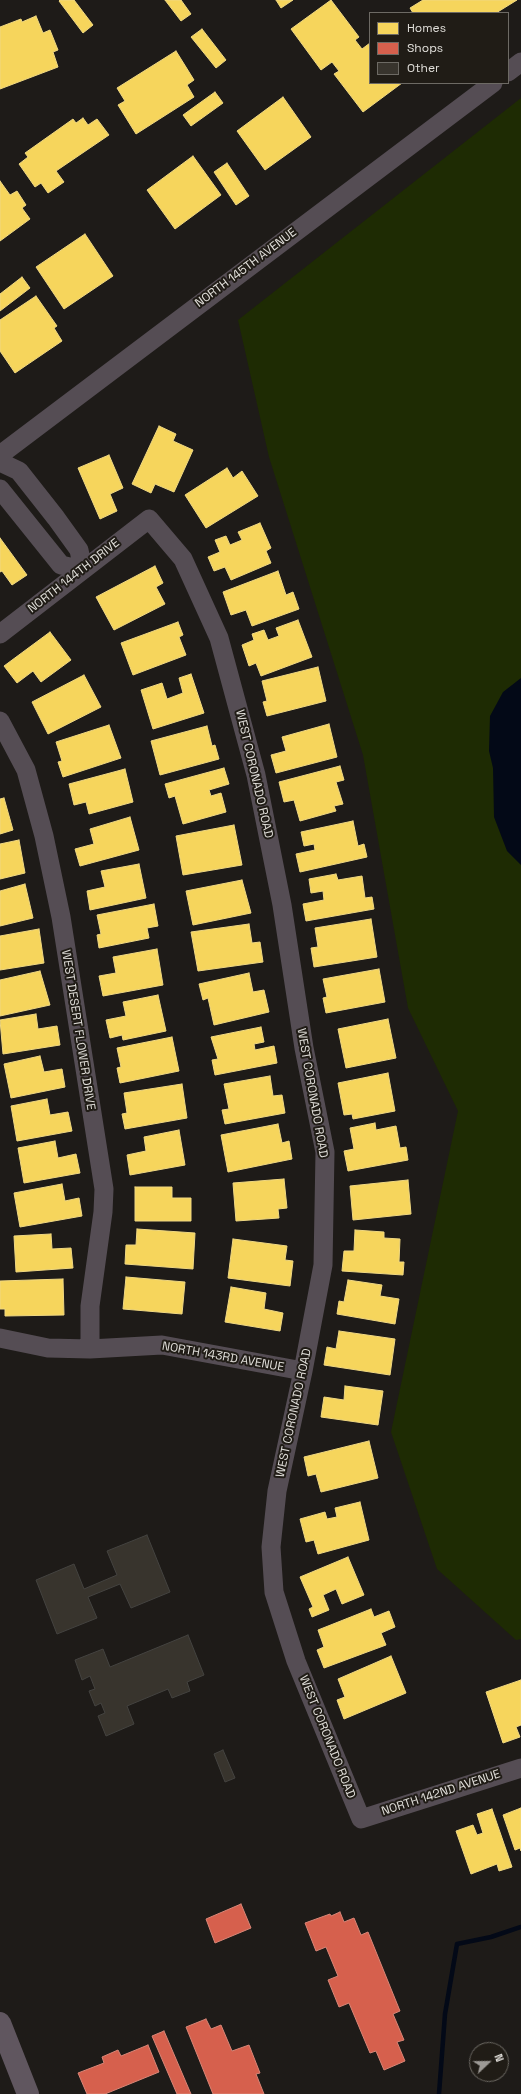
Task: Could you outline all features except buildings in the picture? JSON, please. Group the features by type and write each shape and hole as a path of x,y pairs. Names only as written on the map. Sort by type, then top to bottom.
{"main road":[{"path":"3,2037 28,2094"}],"street":[{"path":"509,71 521,62"},
{"name":"NORTH 145TH AVENUE","path":"0,455 492,84"},
{"path":"0,462 19,471 52,512 79,550 83,570 61,565 0,489"},
{"name":"NORTH 144TH DRIVE","path":"0,634 149,519"},
{"name":"WEST CORONADO ROAD","path":"149,519 184,559 219,638 256,774 282,905 304,1048 325,1152 323,1265 303,1371 277,1491 271,1548 274,1592 296,1661 361,1819"},
{"name":"WEST DESERT FLOWER DRIVE","path":"0,721 26,770 44,836 61,917 104,1189 103,1212 90,1306 90,1349"},
{"name":"NORTH 143RD AVENUE","path":"0,1338 48,1348 90,1349 162,1345 303,1371"},
{"name":"NORTH 142ND AVENUE","path":"361,1819 521,1768"}],"green space":[{"path":"521,98 521,1639 516,1640 437,1569 391,1432 458,1111 408,1008 363,755 269,457 238,320"}],"shaded area":[{"path":"521,678 521,865 507,851 494,817 493,768 489,751 490,716 503,692"}],"waterway":[{"path":"439,2094 445,2014 457,1944 491,1937 521,1927"}]}
